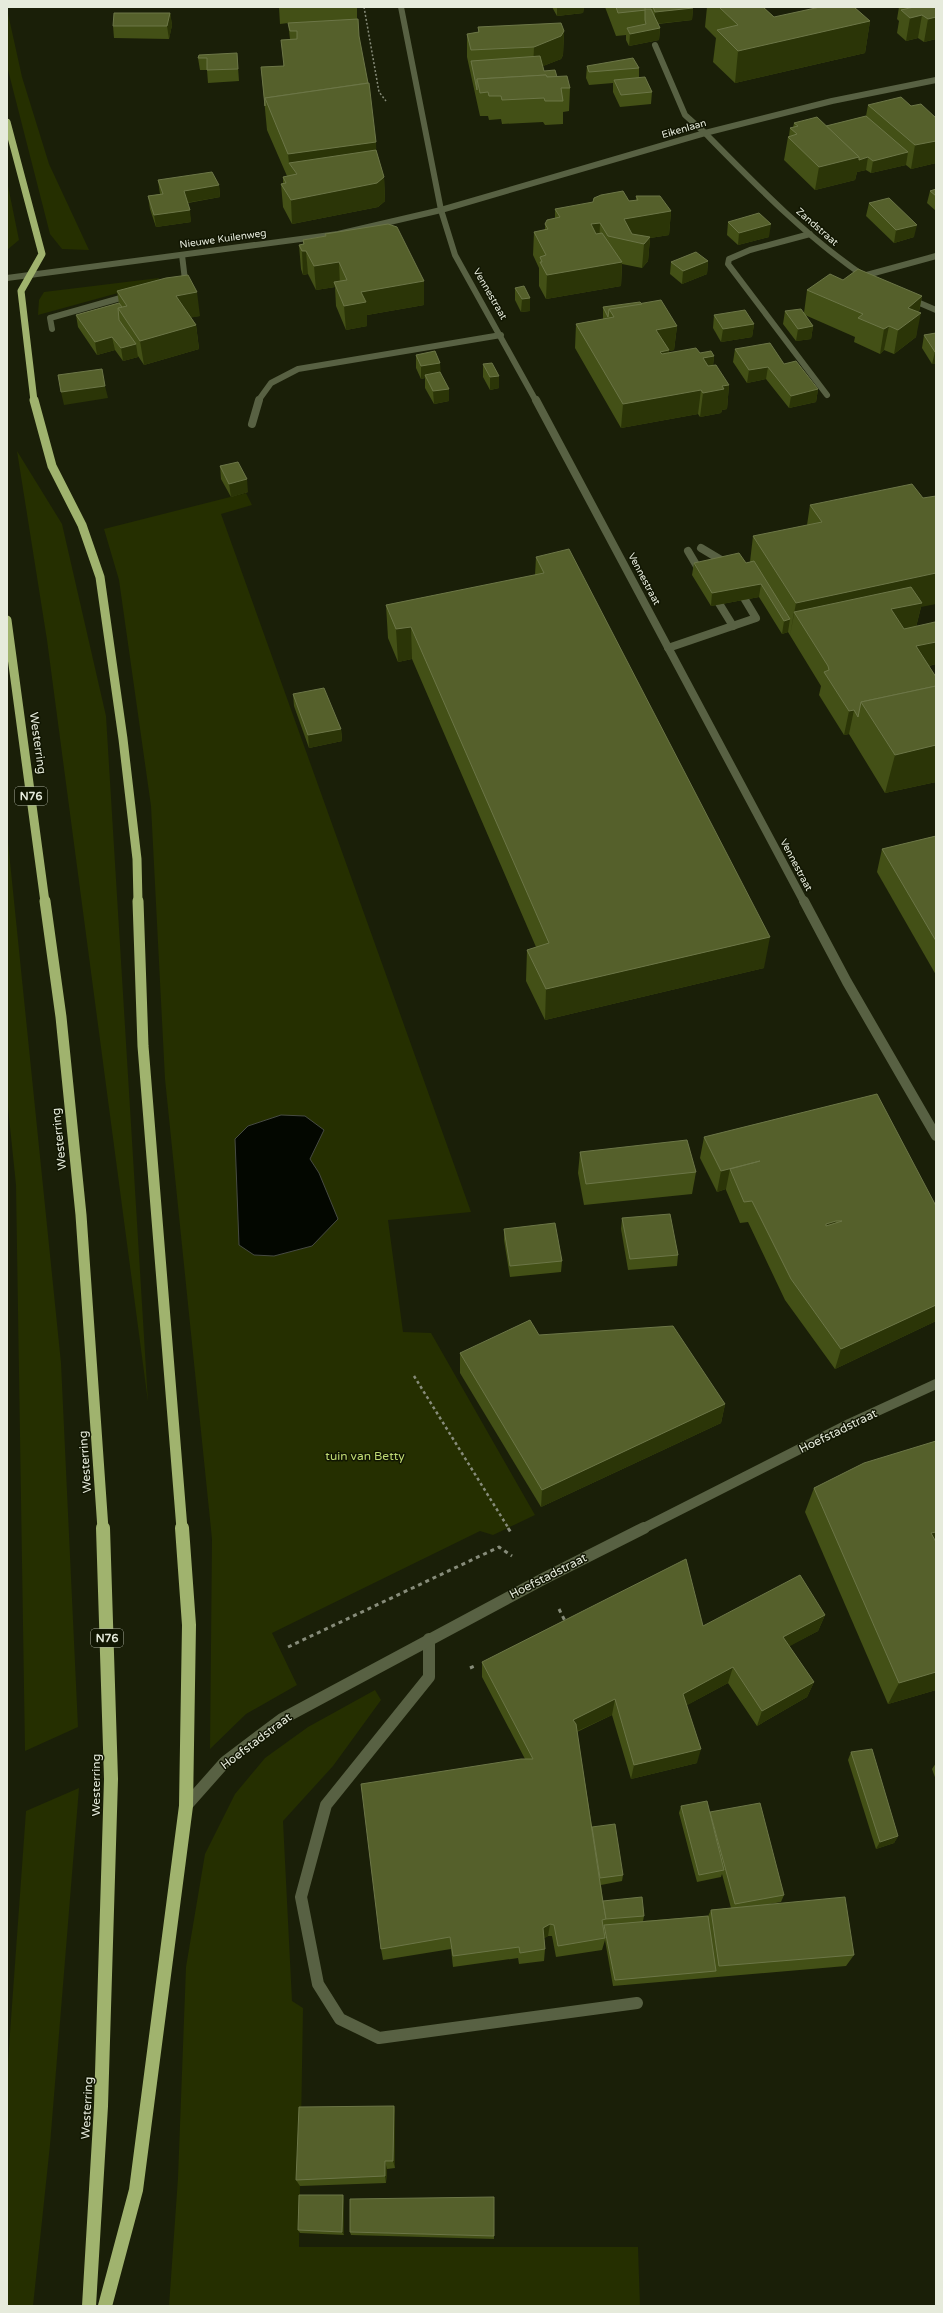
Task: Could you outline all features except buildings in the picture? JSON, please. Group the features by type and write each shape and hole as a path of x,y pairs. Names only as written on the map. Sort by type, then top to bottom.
{"highway":[{"path":"7,122 42,254 21,291 34,404 52,466 82,525 100,577 123,739 138,860 143,1046 166,1303 189,1625 186,1806 136,2190 105,2306"},
{"name":"Westerring","path":"7,620 61,1017 81,1216 102,1507 110,1763 101,2106 89,2306"}],"street":[{"name":"Vennestraat","path":"401,7 441,210 455,255 501,335 847,982 936,1136"},
{"name":"Zandstraat","path":"655,45 685,115 705,133 774,203 837,258 863,276 877,283"},
{"name":"Eikenlaan","path":"441,210 705,133 832,101 936,80"},
{"name":"Nieuwe Kuilenweg","path":"7,278 338,234 441,210"},
{"path":"810,234 750,250 729,259 728,264 827,394"},
{"path":"170,284 185,280 182,255"},
{"path":"863,276 936,256"},
{"path":"52,329 50,318 142,292"},
{"path":"898,293 935,311"},
{"path":"252,424 258,397 270,382 298,369 501,335"},
{"path":"668,648 756,618 721,560 701,548"},
{"path":"688,551 733,626"},
{"name":"Hoefstadstraat","path":"186,1806 225,1762 282,1719 543,1579 849,1424 936,1384"},
{"path":"429,1639 429,1677 326,1805 301,1897 318,1984 340,2019 379,2038 638,2003"}],"path":[{"path":"414,1376 512,1534"},
{"path":"288,1647 499,1547 515,1559"},
{"path":"470,1668 477,1665"}],"green space":[{"path":"7,9 22,77 49,164 89,250 62,249 50,234 7,66"},
{"path":"7,181 19,240 7,250"},
{"path":"159,278 158,282 38,315 39,300 44,292"},
{"path":"17,451 62,524 106,716 148,1402 47,640"},
{"name":"tuin van Betty","path":"246,493 252,505 221,514 471,1212 388,1220 403,1332 431,1333 535,1515 493,1535 480,1531 272,1633 297,1685 246,1714 210,1749 212,1539 165,1079 151,806 119,580 104,529","holes":["324,1130 310,1159 312,1246 274,1256 254,1255"]},
{"path":"7,832 61,1363 78,1727 25,1751 16,1185 7,1098"},
{"path":"375,1690 381,1700 333,1766 283,1821 292,2001 303,2008 299,2247 638,2247 640,2306 169,2306 178,2178 186,1967 205,1854 235,1794 265,1758 308,1727"},
{"path":"79,1788 50,2145 33,2306 7,2306 7,2075 26,1811"}],"shaded area":[{"path":"281,1115 305,1116 324,1130 310,1159 319,1173 338,1219 312,1246 274,1256 254,1255 239,1245 235,1139 248,1126"}]}
